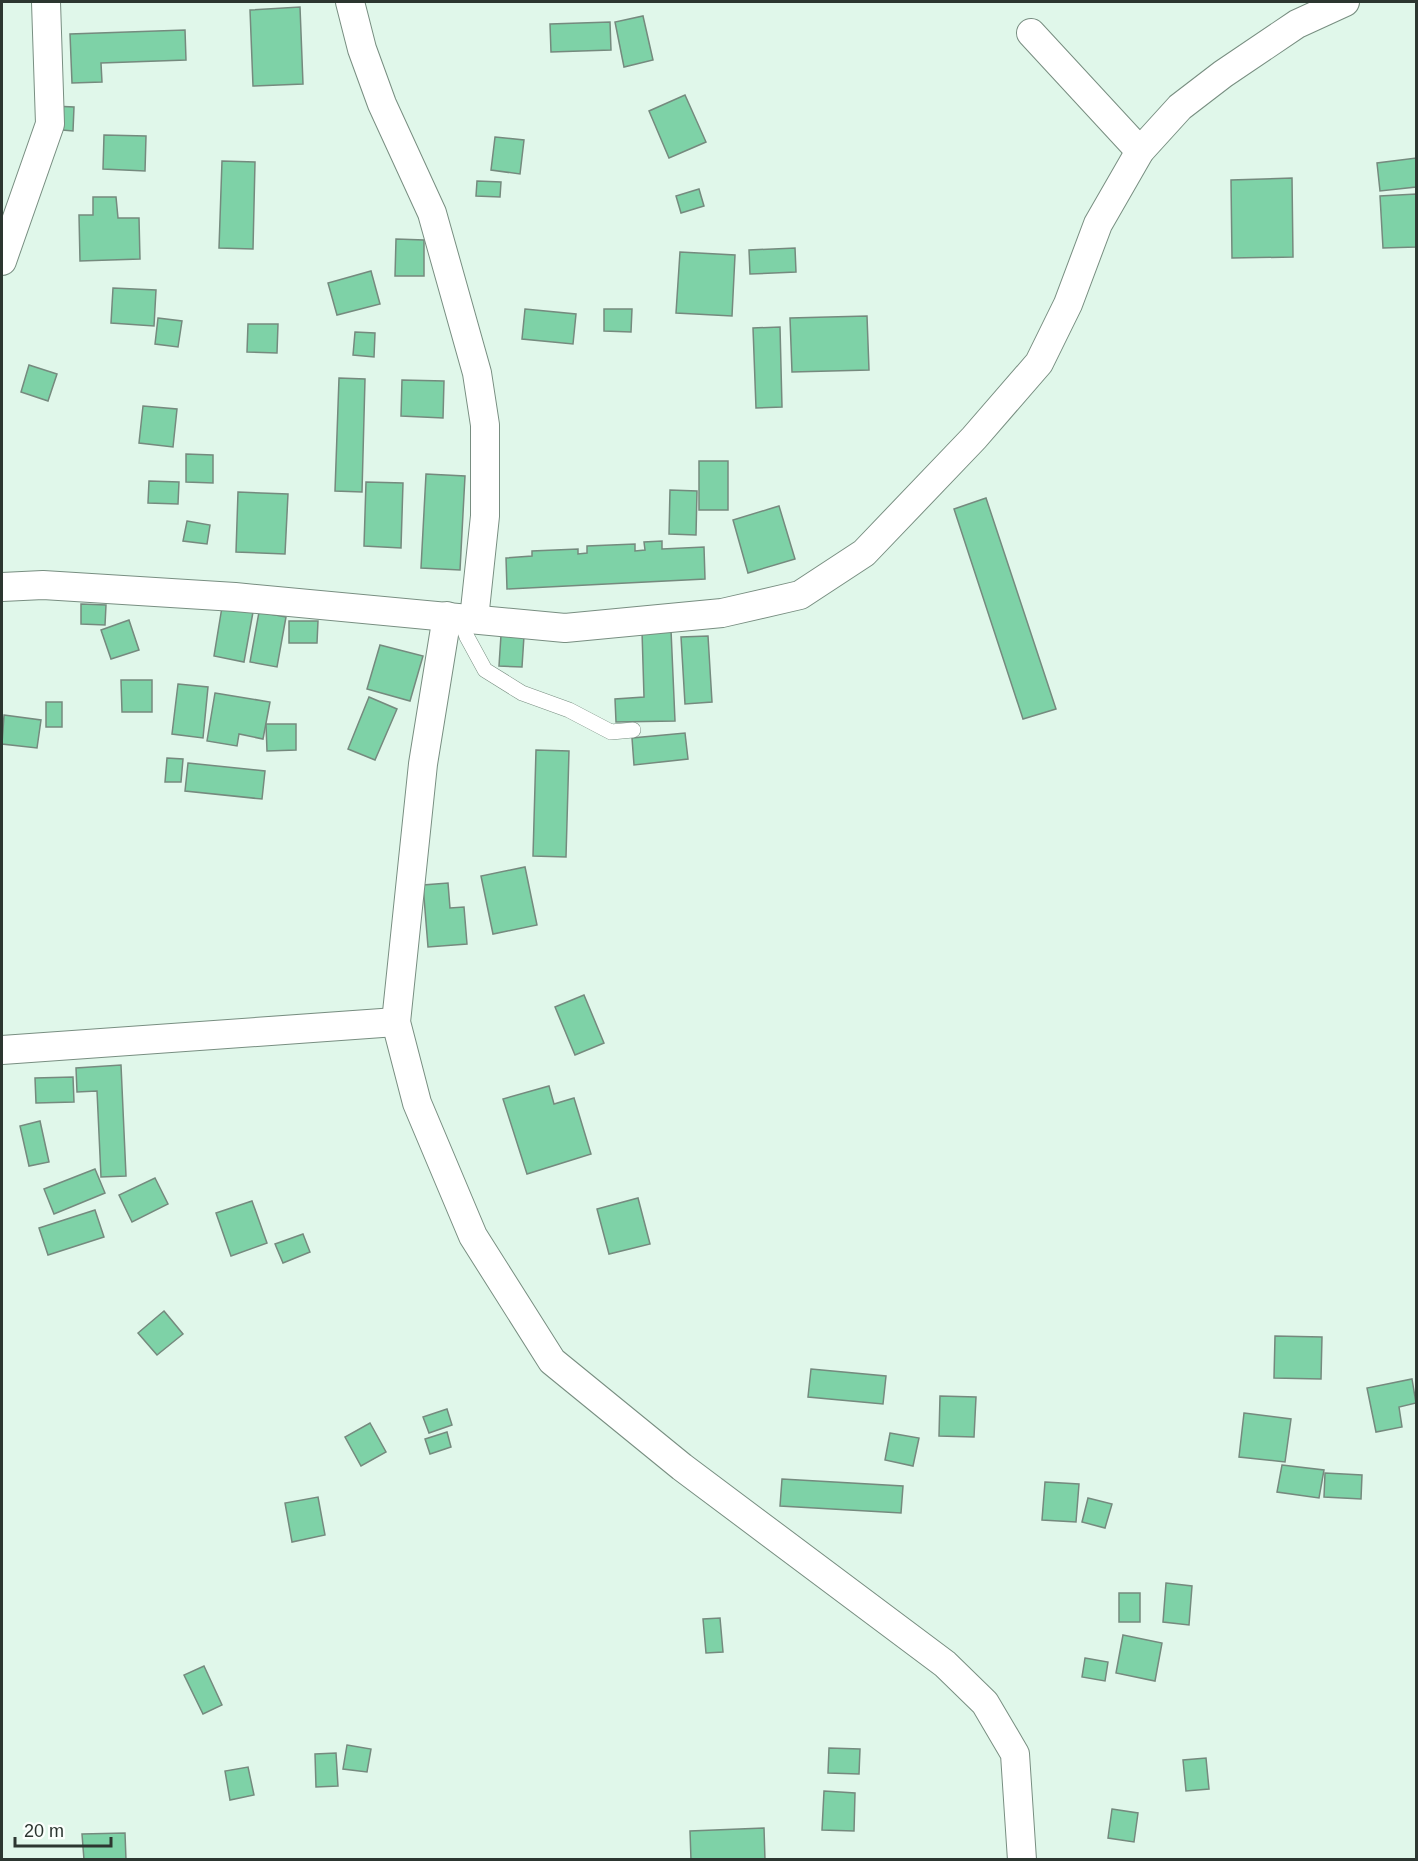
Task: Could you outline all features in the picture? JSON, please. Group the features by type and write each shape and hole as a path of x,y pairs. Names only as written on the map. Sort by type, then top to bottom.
{"street":[{"path":"2,261 50,124 46,2"},
{"path":"350,2 362,49 382,104 432,213 477,373 485,424 485,516 423,764 396,1022 417,1103 473,1236 552,1361 681,1467 945,1664 985,1703 1015,1754 1022,1860"},
{"path":"2,587 43,585 212,595 565,628 722,613 800,595 864,553 974,438 1039,363 1068,304 1098,224 1140,150 1180,107 1223,74 1297,24 1345,2"},
{"path":"1031,33 1140,150"},
{"path":"2,1050 396,1022"}],"lane":[{"path":"460,618 467,637 485,670 522,693 569,710 611,732 633,730"}],"building":[{"path":"300,7 303,84 253,86 250,10"},
{"path":"643,16 653,60 624,67 615,22"},
{"path":"610,22 611,50 551,52 550,24"},
{"path":"185,30 186,60 101,63 102,82 72,83 70,34"},
{"path":"685,95 706,142 669,158 649,111"},
{"path":"52,106 74,107 73,131 51,129"},
{"path":"104,135 146,136 145,171 103,169"},
{"path":"495,137 524,140 520,174 491,170"},
{"path":"1416,158 1416,187 1380,191 1377,163"},
{"path":"222,161 255,162 253,249 219,248"},
{"path":"1292,178 1293,257 1232,258 1231,180"},
{"path":"477,181 501,182 500,197 476,196"},
{"path":"699,189 704,206 681,213 676,196"},
{"path":"1416,194 1416,247 1383,248 1380,196"},
{"path":"93,197 116,197 118,218 139,218 140,259 80,261 79,215 93,215"},
{"path":"396,239 424,240 424,276 395,276"},
{"path":"795,248 796,272 750,274 749,250"},
{"path":"680,252 735,255 732,316 676,313"},
{"path":"371,271 380,304 337,315 328,283"},
{"path":"113,288 156,290 154,326 111,323"},
{"path":"525,309 576,314 573,344 522,339"},
{"path":"604,309 632,309 631,332 604,331"},
{"path":"867,316 869,370 792,372 790,318"},
{"path":"158,318 182,321 178,347 155,344"},
{"path":"248,324 278,324 277,353 247,352"},
{"path":"780,327 782,407 756,408 753,328"},
{"path":"355,332 375,333 374,357 353,355"},
{"path":"29,365 57,374 48,401 21,392"},
{"path":"339,378 365,379 362,492 335,491"},
{"path":"402,380 444,381 443,418 401,416"},
{"path":"143,406 177,409 173,447 139,443"},
{"path":"186,454 213,455 213,483 186,482"},
{"path":"699,461 728,461 728,510 699,510"},
{"path":"426,474 465,476 460,570 421,568"},
{"path":"149,481 179,482 178,504 148,503"},
{"path":"366,482 403,483 401,548 364,546"},
{"path":"670,490 697,491 696,535 669,534"},
{"path":"238,492 288,494 285,554 236,552"},
{"path":"986,498 1056,709 1023,719 954,509"},
{"path":"779,506 795,559 748,573 733,520"},
{"path":"187,521 210,525 207,544 183,541"},
{"path":"662,541 662,549 704,547 705,579 507,589 506,558 532,556 532,551 578,549 578,554 587,553 587,546 635,544 635,551 645,550 644,542"},
{"path":"81,604 106,605 105,625 81,624"},
{"path":"222,607 253,612 244,662 214,656"},
{"path":"259,612 286,617 277,667 250,662"},
{"path":"129,620 139,650 111,659 101,630"},
{"path":"289,621 318,621 317,643 289,643"},
{"path":"671,630 675,721 616,722 615,699 644,697 642,631"},
{"path":"501,635 524,636 522,667 499,666"},
{"path":"708,636 712,702 685,704 681,637"},
{"path":"380,645 423,656 410,701 367,689"},
{"path":"121,680 152,680 152,712 122,712"},
{"path":"178,684 208,687 203,738 172,734"},
{"path":"215,693 270,702 263,739 239,734 237,746 207,741"},
{"path":"369,697 397,709 375,760 348,749"},
{"path":"46,702 62,702 62,727 46,727"},
{"path":"4,715 41,720 37,748 2,744"},
{"path":"266,724 296,724 296,750 267,751"},
{"path":"685,733 688,759 634,765 632,738"},
{"path":"536,750 569,751 566,857 533,856"},
{"path":"167,758 183,759 181,782 165,782"},
{"path":"188,763 265,771 262,799 185,791"},
{"path":"525,867 537,925 493,934 481,876"},
{"path":"448,883 450,908 464,907 467,944 428,947 423,885"},
{"path":"584,995 604,1043 575,1055 555,1007"},
{"path":"121,1065 126,1176 101,1177 97,1091 77,1092 76,1068"},
{"path":"73,1077 74,1102 36,1103 35,1078"},
{"path":"549,1086 554,1104 574,1098 591,1154 527,1174 503,1099"},
{"path":"40,1121 49,1162 29,1166 20,1126"},
{"path":"95,1169 105,1193 54,1214 44,1189"},
{"path":"155,1178 168,1204 132,1222 119,1195"},
{"path":"638,1198 650,1244 609,1254 597,1209"},
{"path":"252,1201 267,1243 231,1256 216,1213"},
{"path":"95,1210 104,1237 48,1255 39,1228"},
{"path":"303,1234 310,1252 283,1263 275,1244"},
{"path":"164,1311 183,1334 157,1355 138,1333"},
{"path":"1275,1336 1322,1337 1321,1379 1274,1378"},
{"path":"811,1369 886,1376 883,1404 808,1397"},
{"path":"1412,1379 1416,1403 1399,1407 1402,1427 1376,1432 1367,1388"},
{"path":"940,1396 976,1397 974,1437 939,1436"},
{"path":"447,1409 452,1425 429,1433 423,1417"},
{"path":"1244,1413 1291,1419 1285,1462 1239,1457"},
{"path":"370,1423 386,1452 361,1466 345,1437"},
{"path":"447,1432 451,1447 430,1454 425,1439"},
{"path":"890,1433 919,1438 913,1466 885,1460"},
{"path":"1282,1465 1324,1470 1319,1498 1277,1492"},
{"path":"1325,1473 1362,1475 1361,1499 1324,1497"},
{"path":"782,1479 903,1486 901,1513 780,1506"},
{"path":"1045,1482 1079,1484 1076,1522 1042,1520"},
{"path":"318,1497 325,1535 292,1542 285,1503"},
{"path":"1088,1498 1112,1504 1105,1528 1082,1522"},
{"path":"1166,1583 1192,1586 1189,1625 1163,1622"},
{"path":"1119,1593 1140,1593 1140,1622 1119,1622"},
{"path":"720,1618 723,1652 706,1653 703,1619"},
{"path":"1123,1635 1162,1643 1155,1681 1116,1673"},
{"path":"1085,1658 1108,1662 1105,1681 1082,1677"},
{"path":"204,1666 222,1705 203,1714 184,1675"},
{"path":"347,1745 371,1749 367,1772 343,1769"},
{"path":"829,1748 860,1749 859,1774 828,1773"},
{"path":"336,1753 338,1786 316,1787 315,1754"},
{"path":"1206,1758 1209,1789 1186,1791 1183,1760"},
{"path":"248,1767 254,1795 230,1800 225,1771"},
{"path":"824,1791 855,1793 854,1831 822,1830"},
{"path":"1112,1809 1138,1813 1134,1842 1108,1838"},
{"path":"764,1828 765,1860 691,1860 690,1831"},
{"path":"125,1833 126,1860 84,1860 82,1834"}]}
